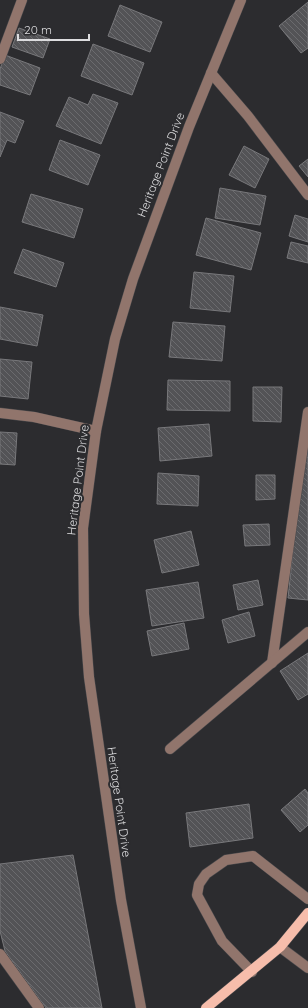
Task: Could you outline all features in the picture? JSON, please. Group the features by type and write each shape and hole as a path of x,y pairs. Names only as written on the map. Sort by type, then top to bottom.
{"main road":[{"path":"206,1008 252,972 280,947 308,913"}],"street":[{"path":"0,59 22,0"},
{"name":"Heritage Point Drive","path":"141,1008 119,886 89,677 84,614 83,528 96,431 115,338 133,279 211,74 241,0"},
{"path":"211,74 248,116 308,196"},
{"path":"272,663 308,412"},
{"path":"0,413 34,417 96,431"},
{"path":"170,749 308,632"},
{"path":"252,972 222,941 197,895 199,884 206,874 226,860 253,856 308,899"},
{"path":"280,947 308,968"},
{"path":"0,954 40,1008"}],"building":[{"path":"308,2 308,48 301,53 279,26"},
{"path":"120,5 162,22 150,52 108,36"},
{"path":"19,28 50,39 43,58 12,47"},
{"path":"93,44 144,63 132,95 81,76"},
{"path":"5,55 40,68 30,95 0,85 0,69"},
{"path":"93,94 118,103 101,144 56,126 69,97 88,105"},
{"path":"0,112 24,121 15,143 7,140 0,157"},
{"path":"60,140 100,155 88,185 49,170"},
{"path":"244,146 269,159 255,188 229,175"},
{"path":"308,159 308,177 299,166"},
{"path":"220,188 266,196 260,225 215,218"},
{"path":"31,194 83,209 74,238 22,222"},
{"path":"295,215 308,219 308,242 289,236"},
{"path":"206,218 261,233 251,270 196,255"},
{"path":"291,242 308,246 308,263 287,258"},
{"path":"23,249 64,263 56,287 14,273"},
{"path":"194,272 234,276 230,312 190,308"},
{"path":"0,307 43,315 37,346 0,339"},
{"path":"173,322 225,326 222,361 169,357"},
{"path":"0,359 32,362 28,399 0,396"},
{"path":"168,380 230,381 230,411 167,410"},
{"path":"253,387 282,387 281,422 253,421"},
{"path":"209,424 212,456 160,461 158,428"},
{"path":"0,432 17,433 15,465 0,464"},
{"path":"304,446 308,446 308,600 288,598"},
{"path":"158,473 199,476 198,506 157,504"},
{"path":"256,475 275,475 275,499 256,500"},
{"path":"269,524 270,545 245,546 243,525"},
{"path":"191,531 199,565 162,573 154,540"},
{"path":"258,580 263,605 238,610 233,585"},
{"path":"198,582 204,618 152,626 146,590"},
{"path":"249,612 255,636 228,643 222,620"},
{"path":"184,623 189,649 152,656 147,631"},
{"path":"308,653 308,694 298,700 280,671"},
{"path":"305,789 308,793 308,825 300,832 281,810"},
{"path":"249,804 253,838 190,847 186,813"},
{"path":"73,855 102,1008 46,1008 5,951 0,931 0,864"}]}
